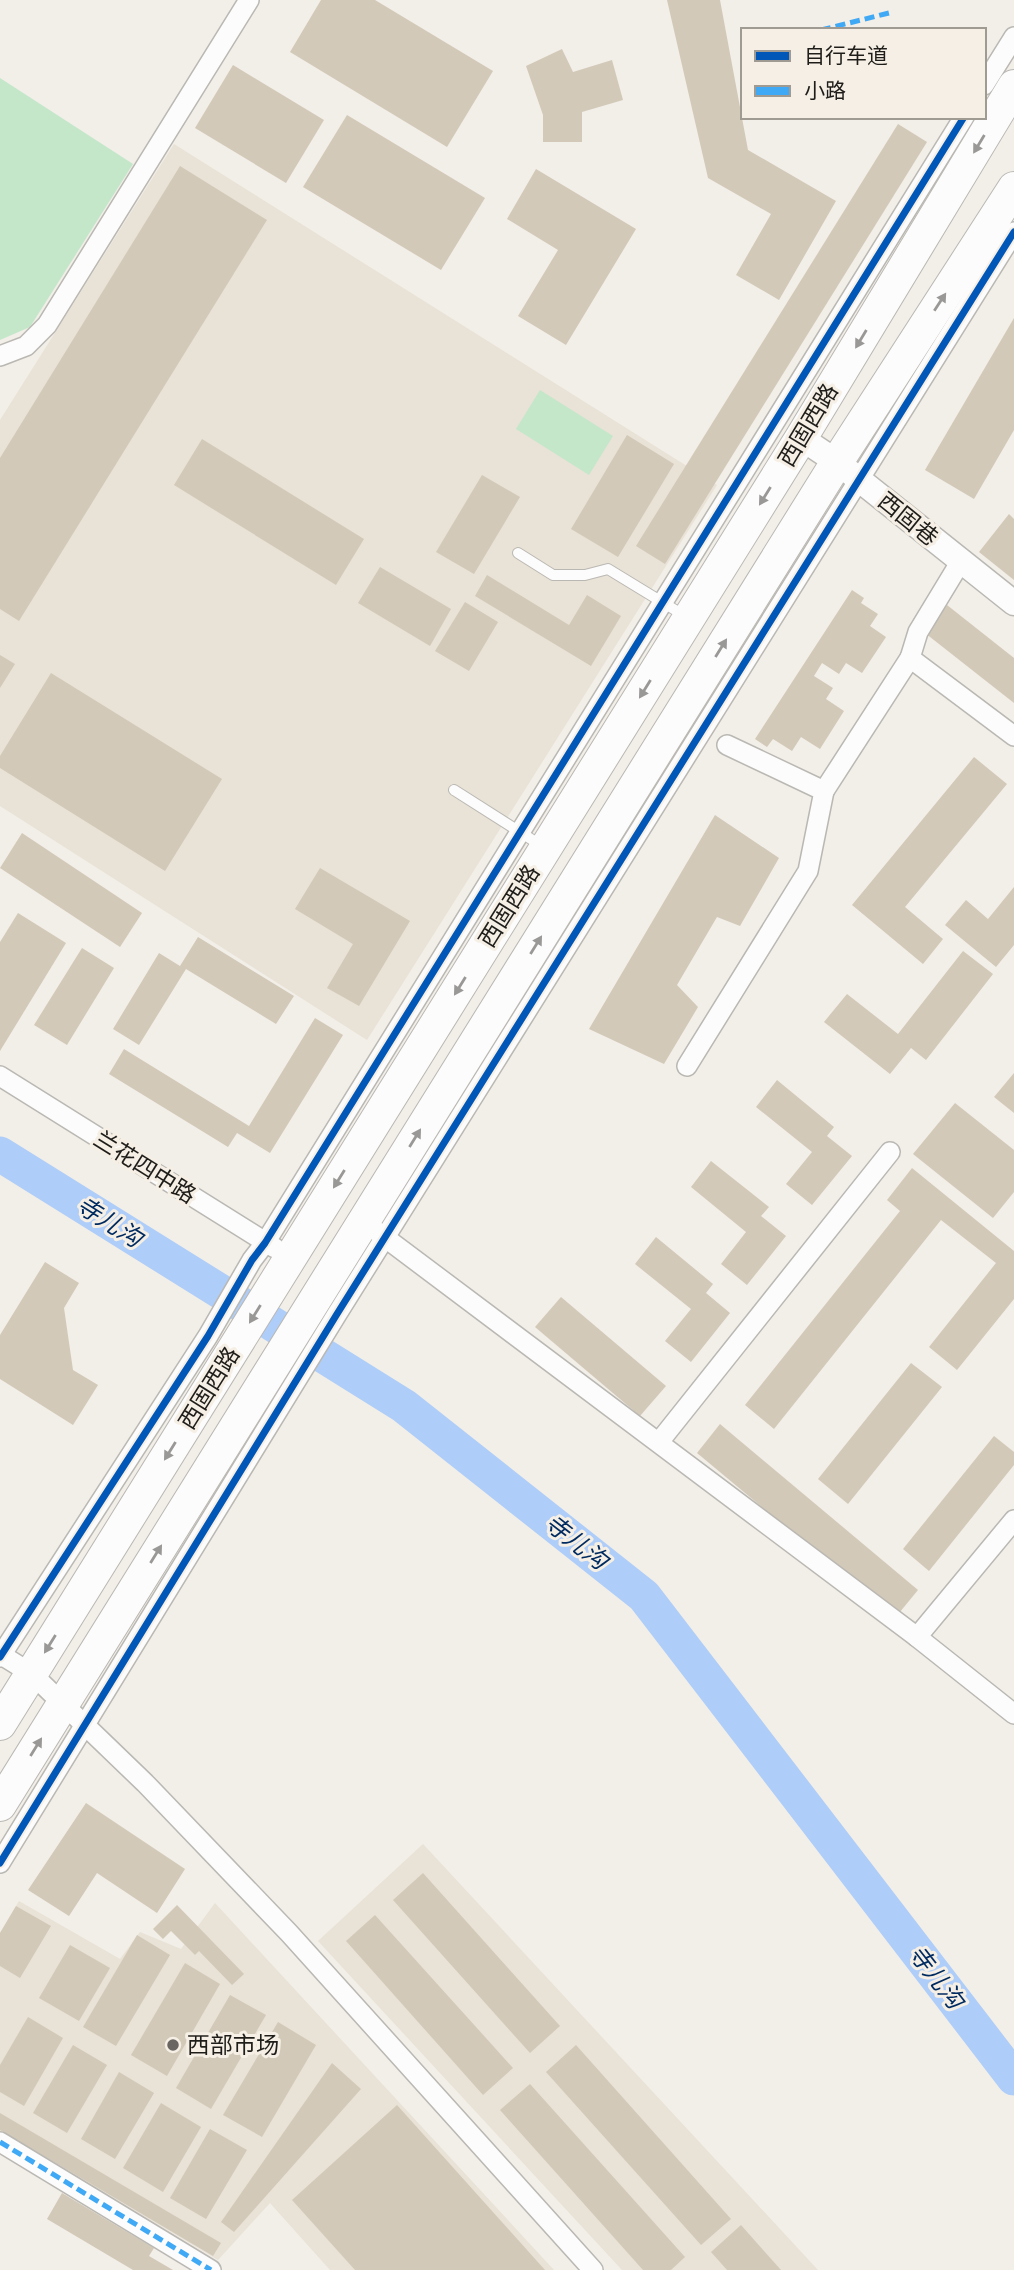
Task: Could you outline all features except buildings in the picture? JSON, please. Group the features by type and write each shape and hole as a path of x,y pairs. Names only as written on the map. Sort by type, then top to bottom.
{"main road":[{"name":"西固西路","path":"0,1724 32,1674 220,1344 278,1259 676,610 801,438 1014,86"},
{"name":"西固西路","path":"0,1805 74,1715 848,471 1014,188"}],"street":[{"path":"0,356 26,346 47,325 249,0"},
{"path":"986,82 1014,37"},
{"path":"676,610 963,119"},
{"path":"848,471 1014,232"},
{"name":"西固巷","path":"801,438 848,471 1014,603"},
{"path":"687,1066 807,871 824,791 910,658 918,632 961,561"},
{"path":"910,658 1014,736"},
{"path":"727,745 824,791"},
{"name":"兰花四中路","path":"0,1076 278,1259"},
{"path":"659,1442 890,1152"},
{"path":"374,1229 917,1637 1014,1714"},
{"path":"278,1259 252,1260 220,1344 0,1655 32,1674 145,1783 289,1933 593,2270"},
{"path":"917,1637 1014,1520"},
{"path":"0,1863 74,1715"},
{"path":"0,2142 211,2270"}],"lane":[{"path":"519,553 553,575 585,575 608,569 676,610"},
{"path":"454,790 533,840"}],"shaded area":[{"path":"174,144 717,485 367,1040 0,806 0,420"},
{"path":"423,1844 818,2270 622,2270 318,1941"},
{"name":"西部市场","path":"19,1901 120,1959 140,1932 181,1949 215,1903 554,2270 330,2270 270,2203 218,2260 0,2131 0,1933"}],"green space":[{"path":"0,78 133,164 30,327 0,340"},
{"path":"540,390 613,436 589,475 516,429"}],"waterway":[{"name":"寺儿沟","path":"0,1154 404,1406 644,1596 1014,2078"}],"marked path":[{"path":"829,28 893,12"},
{"path":"0,2142 211,2270"}],"cycle path":[{"path":"0,1657 208,1336 252,1260 963,119"},
{"path":"0,1863 337,1314 1014,232"}],"place":[{"name":"西部市场","path":"173,2045"}]}
